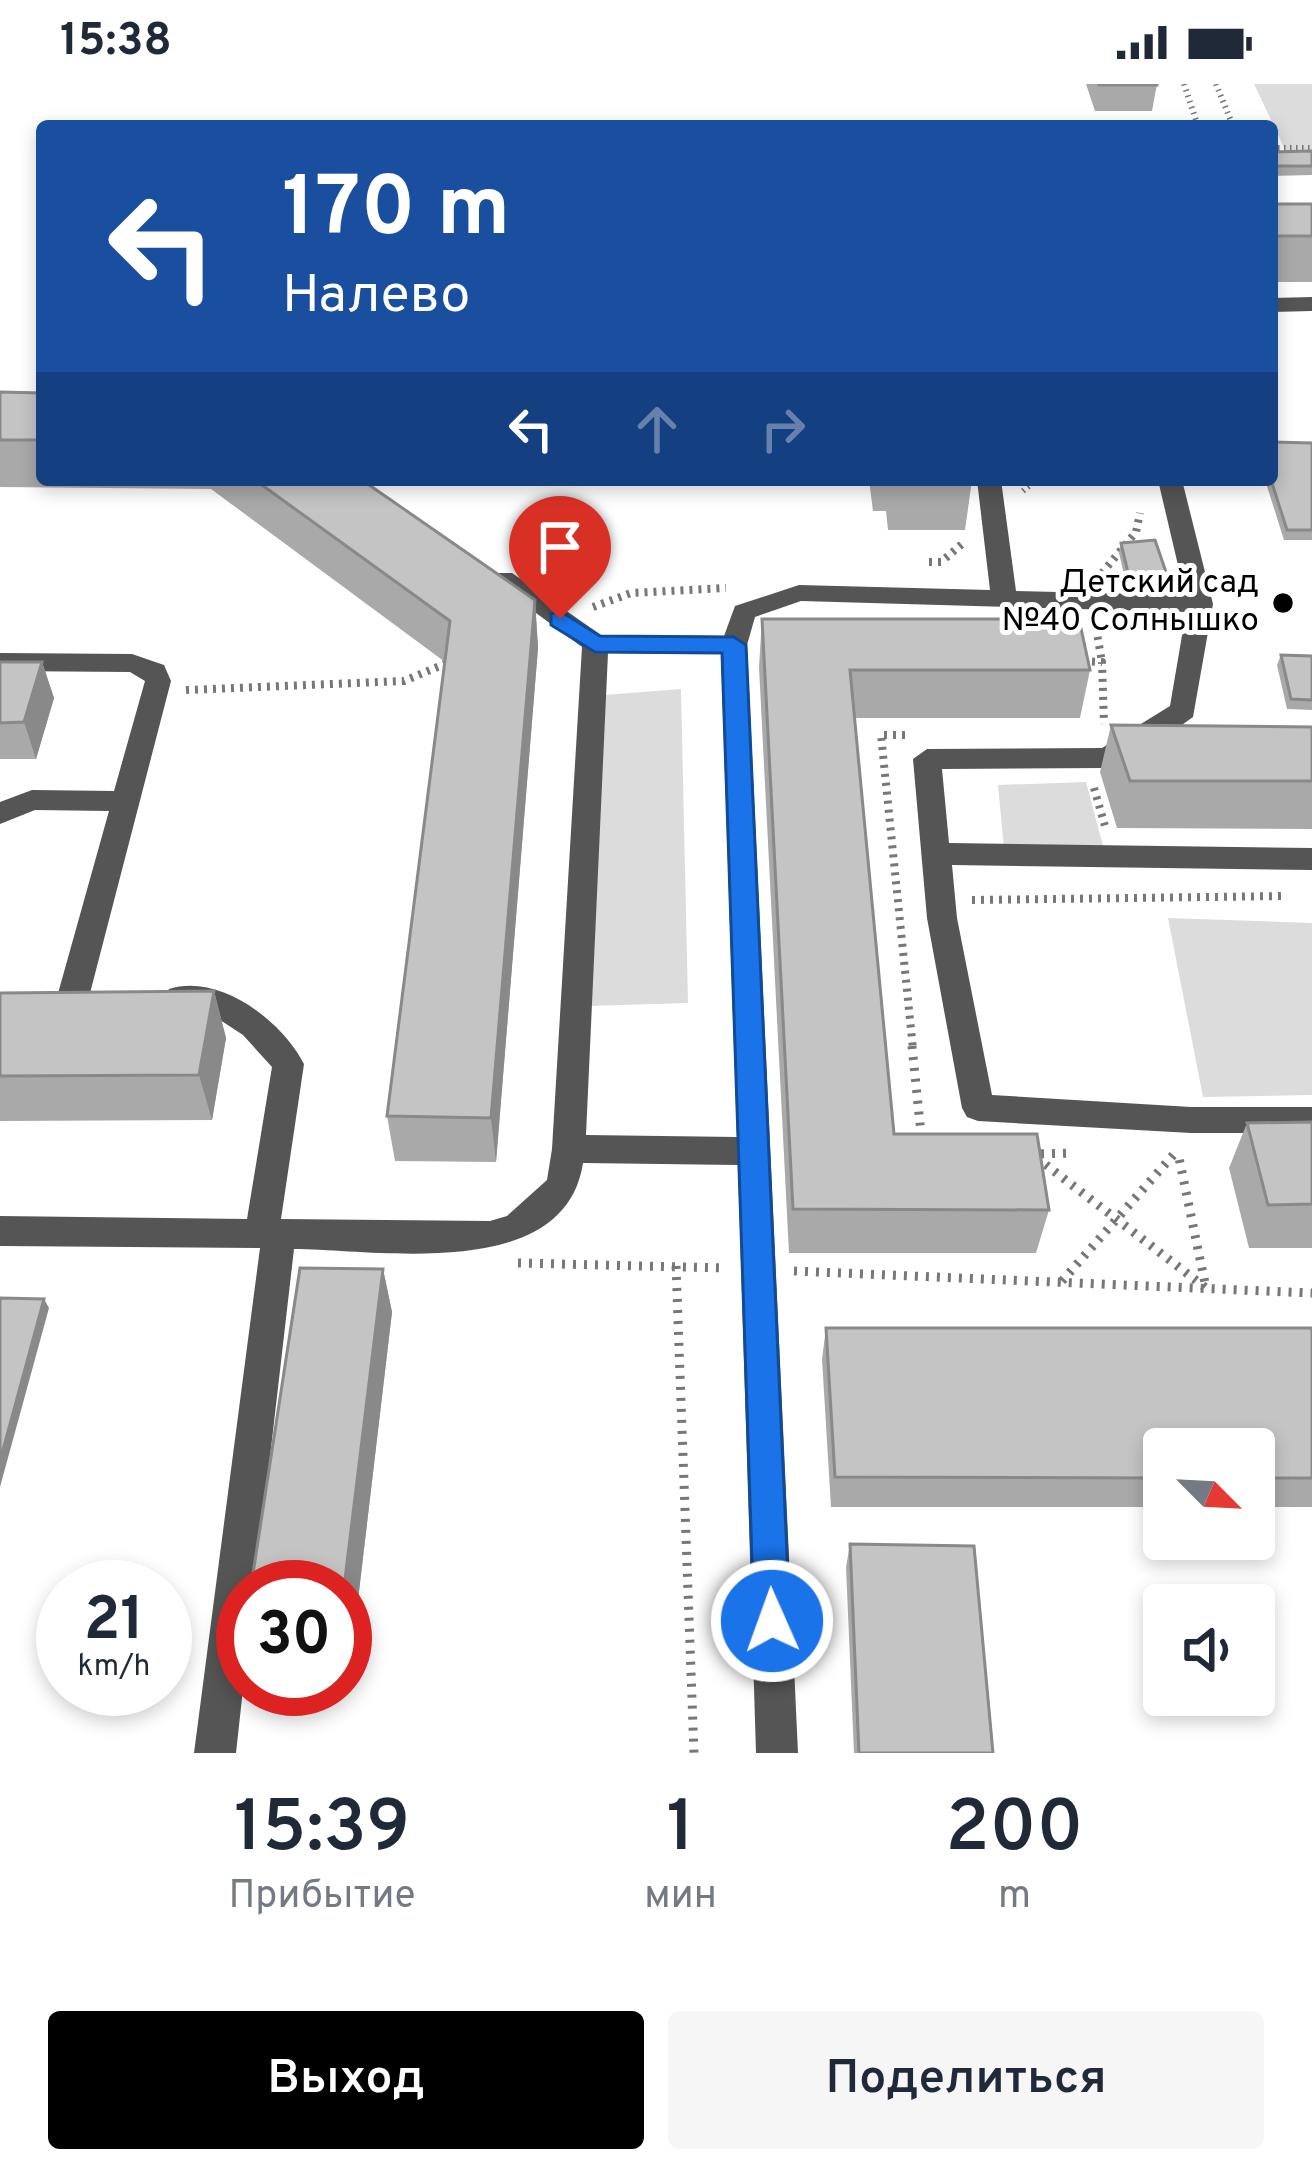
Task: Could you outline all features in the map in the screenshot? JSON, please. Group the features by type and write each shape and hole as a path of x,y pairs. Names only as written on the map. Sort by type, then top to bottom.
{"street":[{"path":"1278,305 1312,304"},
{"path":"990,486 1004,597"},
{"path":"1171,486 1200,604 1184,710 1130,748 1105,758 927,760 941,900 978,1108 1312,1120"},
{"path":"487,568 595,644"},
{"path":"595,644 799,593 1200,604"},
{"path":"738,606 777,1753"},
{"path":"0,1231 505,1234 563,1187 569,1149 595,644"},
{"path":"0,662 145,665 155,671 155,691 73,997"},
{"path":"0,814 32,800 125,801"},
{"path":"938,854 1312,859"},
{"path":"37,996 115,997"},
{"path":"158,998 219,1001 288,1064 215,1753"},
{"path":"569,1149 754,1151"}],"path":[{"path":"1184,84 1196,120"},
{"path":"1216,84 1231,120"},
{"path":"1278,148 1312,148"},
{"path":"918,562 941,562 1029,486"},
{"path":"1091,598 1108,561 1137,534 1138,502"},
{"path":"560,619 631,593 738,606"},
{"path":"1079,661 1102,662 1105,758 1088,768 1106,829"},
{"path":"155,691 404,681 447,663"},
{"path":"922,1150 881,735 926,735"},
{"path":"941,900 1289,896"},
{"path":"1156,1151 1177,1151"},
{"path":"1061,1282 1177,1151"},
{"path":"1177,1151 1206,1288"},
{"path":"1009,1153 1093,1153"},
{"path":"1030,1154 1206,1288"},
{"path":"676,1266 694,1753"},
{"path":"758,1269 1312,1292"}],"shaded area":[{"path":"1254,84 1312,84 1312,158 1289,158 1278,135 1278,120 1271,120"},
{"path":"681,689 688,1003 588,1006 591,696"},
{"path":"1086,782 1103,846 1004,849 998,785"},
{"path":"1168,918 1312,923 1312,1095 1203,1097"}],"building":[{"path":"1312,151 1312,166 1278,166 1278,152"},
{"path":"1278,204 1312,204 1312,236 1278,236"},
{"path":"0,392 36,393 36,440 0,440"},
{"path":"1278,442 1312,443 1312,530 1287,530 1273,486 1278,486"},
{"path":"263,486 371,486 535,600 491,1118 387,1116 450,621"},
{"path":"1155,540 1168,578 1130,581 1121,543"},
{"path":"762,619 1079,619 1090,670 850,670 894,1134 1037,1134 1049,1210 793,1209"},
{"path":"1281,655 1312,656 1312,700 1291,699"},
{"path":"0,662 42,662 24,722 0,723"},
{"path":"1111,725 1312,727 1312,781 1130,781"},
{"path":"214,991 199,1075 0,1076 0,993"},
{"path":"1312,1122 1312,1204 1268,1205 1247,1123"},
{"path":"300,1268 383,1269 347,1560 255,1560"},
{"path":"0,1298 44,1299 0,1461"},
{"path":"826,1328 1312,1328 1312,1478 1275,1478 1275,1428 1143,1428 1143,1478 835,1477"},
{"path":"850,1544 974,1546 993,1753 859,1753"}],"place":[{"name":"Детский сад №40 Солнышко","path":"1283,603"}],"route":[{"path":"560,619 595,644 734,645 772,1621"}]}
